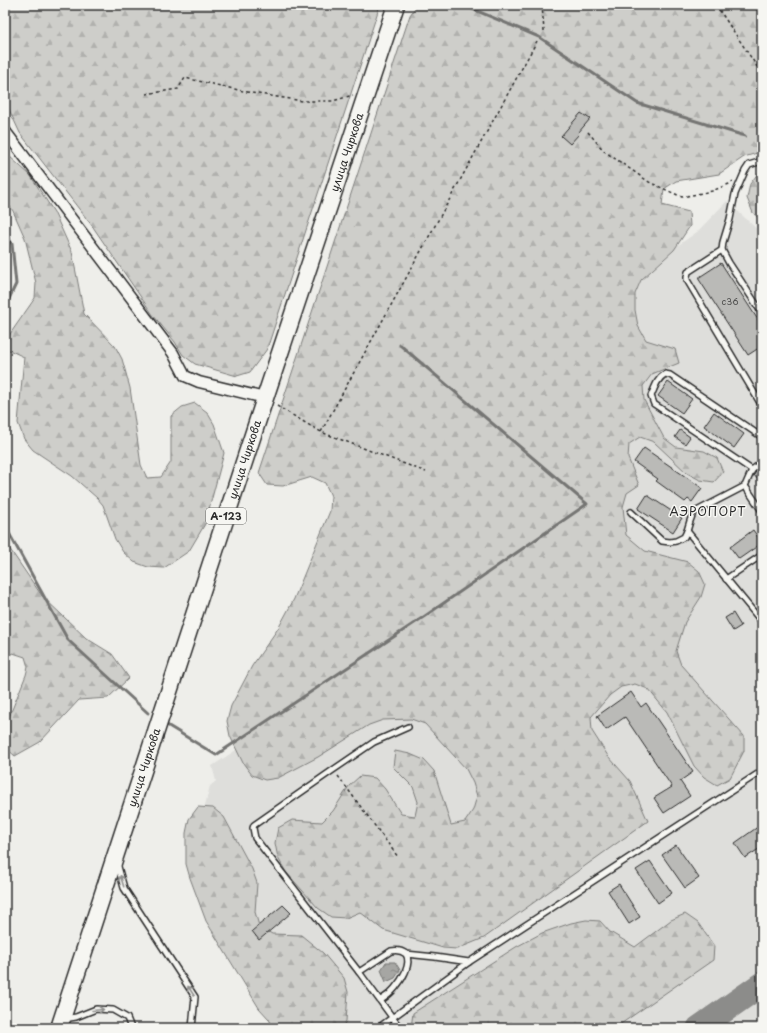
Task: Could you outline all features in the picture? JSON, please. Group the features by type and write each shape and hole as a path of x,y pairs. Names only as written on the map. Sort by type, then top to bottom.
{"main road":[{"name":"улица Чиркова","path":"60,1024 265,398 396,5"}],"street":[{"path":"5,131 173,353 185,376 198,382 265,398"}],"lane":[{"path":"762,161 749,166 745,171 735,194 722,250 762,313"},
{"path":"722,250 688,272 686,277 762,406"},
{"path":"752,470 654,404 651,396 656,384 660,377 665,374 670,375 762,436"},
{"path":"631,512 662,541 676,541 684,537 688,531 690,521 694,513 745,486 752,470 762,462"},
{"path":"745,486 762,511"},
{"path":"688,531 762,622"},
{"path":"726,579 762,555"},
{"path":"400,1028 359,972 255,838 253,828 254,825 374,742 408,727"},
{"path":"378,1028 469,962 762,771"},
{"path":"115,855 124,888 195,997 192,1028"},
{"path":"359,972 391,951 400,951 406,954 469,962"},
{"path":"380,1000 395,989 403,978 408,958 406,954"},
{"path":"60,1024 96,1009 113,1010 127,1018 131,1028"}],"path":[{"path":"542,5 544,31"},
{"path":"716,5 762,74"},
{"path":"321,432 537,41"},
{"path":"146,94 178,88 184,78 252,93 303,101 333,101 367,91"},
{"path":"588,132 604,152 649,182 682,197 712,192 730,184 745,171"},
{"path":"265,398 321,432 426,472"},
{"path":"333,770 398,857"}],"shaded area":[{"path":"727,201 762,234 762,1028 287,1028 200,824 210,786 216,781 212,766 607,504 529,350 697,232"}],"green space":[{"path":"5,5 380,5 267,349 250,372 237,376 195,364 183,355 175,342 153,315 93,227 20,133 5,101"},
{"path":"417,5 762,5 762,152 744,157 719,174 676,181 664,189 662,205 689,212 690,226 674,250 641,280 635,294 635,310 638,326 646,340 675,349 679,363 652,374 643,386 644,400 664,438 676,447 704,451 717,458 723,472 714,482 700,480 687,473 654,442 640,437 629,444 628,458 639,485 627,493 623,507 626,535 645,551 688,562 699,571 705,584 701,597 685,622 676,651 681,665 744,736 744,751 730,778 717,785 704,777 694,766 667,712 648,689 635,684 621,687 610,695 591,717 592,731 608,756 630,781 648,821 484,938 457,949 443,948 383,930 360,912 346,918 331,917 318,908 286,872 278,858 275,843 278,828 292,820 322,822 333,811 349,786 360,776 375,778 385,789 401,814 415,816 418,802 413,787 393,767 395,751 410,754 424,760 434,771 451,825 465,822 473,810 477,796 473,783 466,769 425,724 411,719 383,720 369,725 318,757 278,778 265,780 252,775 243,763 230,736 227,721 231,706 252,666 279,627 294,599 330,511 331,496 325,483 312,477 283,486 267,485 259,473 410,15"},
{"path":"5,155 9,156 30,175 54,212 72,252 84,314 115,346 122,359 130,388 141,465 147,478 161,477 171,462 171,416 182,407 195,403 207,412 214,424 224,453 205,524 189,551 164,568 148,567 134,562 123,552 115,539 103,505 97,498 72,476 33,450 24,439 18,423 24,357 5,348 10,334 35,298 36,283 25,238 13,211 5,199"},
{"path":"759,172 762,172 762,221 753,213 747,198 750,184"},
{"path":"5,542 42,596 86,638 112,654 129,678 108,698 79,700 40,742 15,756 6,748 5,727 28,667 25,657 13,653 5,657"},
{"path":"198,807 213,808 224,817 252,869 257,883 255,912 259,926 272,934 301,935 323,953 344,978 348,992 346,1021 342,1028 273,1028 269,1019 259,1008 206,921 190,878 186,864 186,833 189,819"},
{"path":"685,914 698,923 714,946 713,960 615,1028 411,1028 413,1013 516,947 542,933 571,923 586,920 600,921 610,932 635,947 671,920"}],"water":[{"path":"386,962 395,962 400,970 395,978 386,982 381,970"}],"building":[{"path":"581,113 590,119 570,144 561,136"},
{"path":"721,263 762,326 762,346 748,355 698,278"},
{"path":"668,382 692,399 682,413 658,396"},
{"path":"714,412 744,434 734,448 704,426"},
{"path":"680,430 690,437 685,444 675,437"},
{"path":"644,448 702,488 692,502 688,499 685,502 656,481 658,479 634,462"},
{"path":"762,467 762,485 754,475"},
{"path":"647,495 682,518 673,532 638,509"},
{"path":"753,530 762,543 739,559 730,547"},
{"path":"733,613 741,626 733,631 725,618"},
{"path":"631,692 641,707 646,703 693,772 680,781 690,796 664,813 654,798 672,787 625,717 606,730 597,716"},
{"path":"762,824 762,847 745,858 735,843"},
{"path":"676,845 699,878 685,888 662,855"},
{"path":"650,861 672,893 658,903 636,870"},
{"path":"619,884 640,917 629,924 608,891"},
{"path":"283,905 291,913 259,940 252,931"}],"waterway":[{"path":"463,5 539,37 637,103 745,136"},
{"path":"5,232 12,244 16,284 5,307"},
{"path":"167,725 216,755 425,616 587,504 400,345"},
{"path":"5,526 68,640 148,713"}],"taxiway":[{"path":"699,1028 762,984"}],"district":[{"name":"АЭРОПОРТ","path":"708,512"}]}
